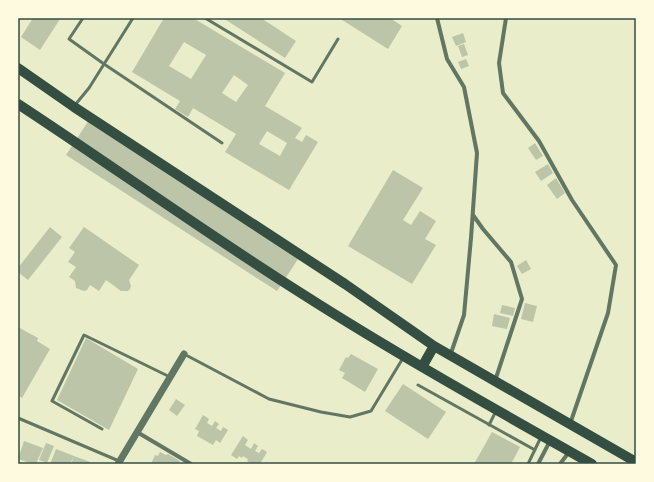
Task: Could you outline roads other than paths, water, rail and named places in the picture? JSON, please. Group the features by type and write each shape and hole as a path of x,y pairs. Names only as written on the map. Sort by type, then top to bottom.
{"main road":[{"path":"18,68 74,107 345,284 434,346 636,462"},
{"path":"18,104 164,203 304,295 422,367 570,451 590,464"},
{"path":"422,367 434,346"}],"street":[{"path":"437,18 447,59 464,87 477,153 464,314 450,356"},
{"path":"506,18 498,63 503,93 539,141 572,200 616,265 608,313 570,424"},
{"path":"473,214 483,230 511,262 522,298 495,381"},
{"path":"119,463 184,354"},
{"path":"138,432 191,464"},
{"path":"538,464 546,438"},
{"path":"560,464 570,451"}],"lane":[{"path":"83,18 68,39 222,143"},
{"path":"74,107 89,88 133,18"},
{"path":"205,18 312,82 338,39"},
{"path":"102,429 52,401 84,335 170,378"},
{"path":"184,354 270,399 320,412 350,417 371,411 404,356"},
{"path":"418,386 535,450"},
{"path":"490,425 496,410"},
{"path":"18,418 119,463"},
{"path":"528,464 535,450 546,438"}]}
